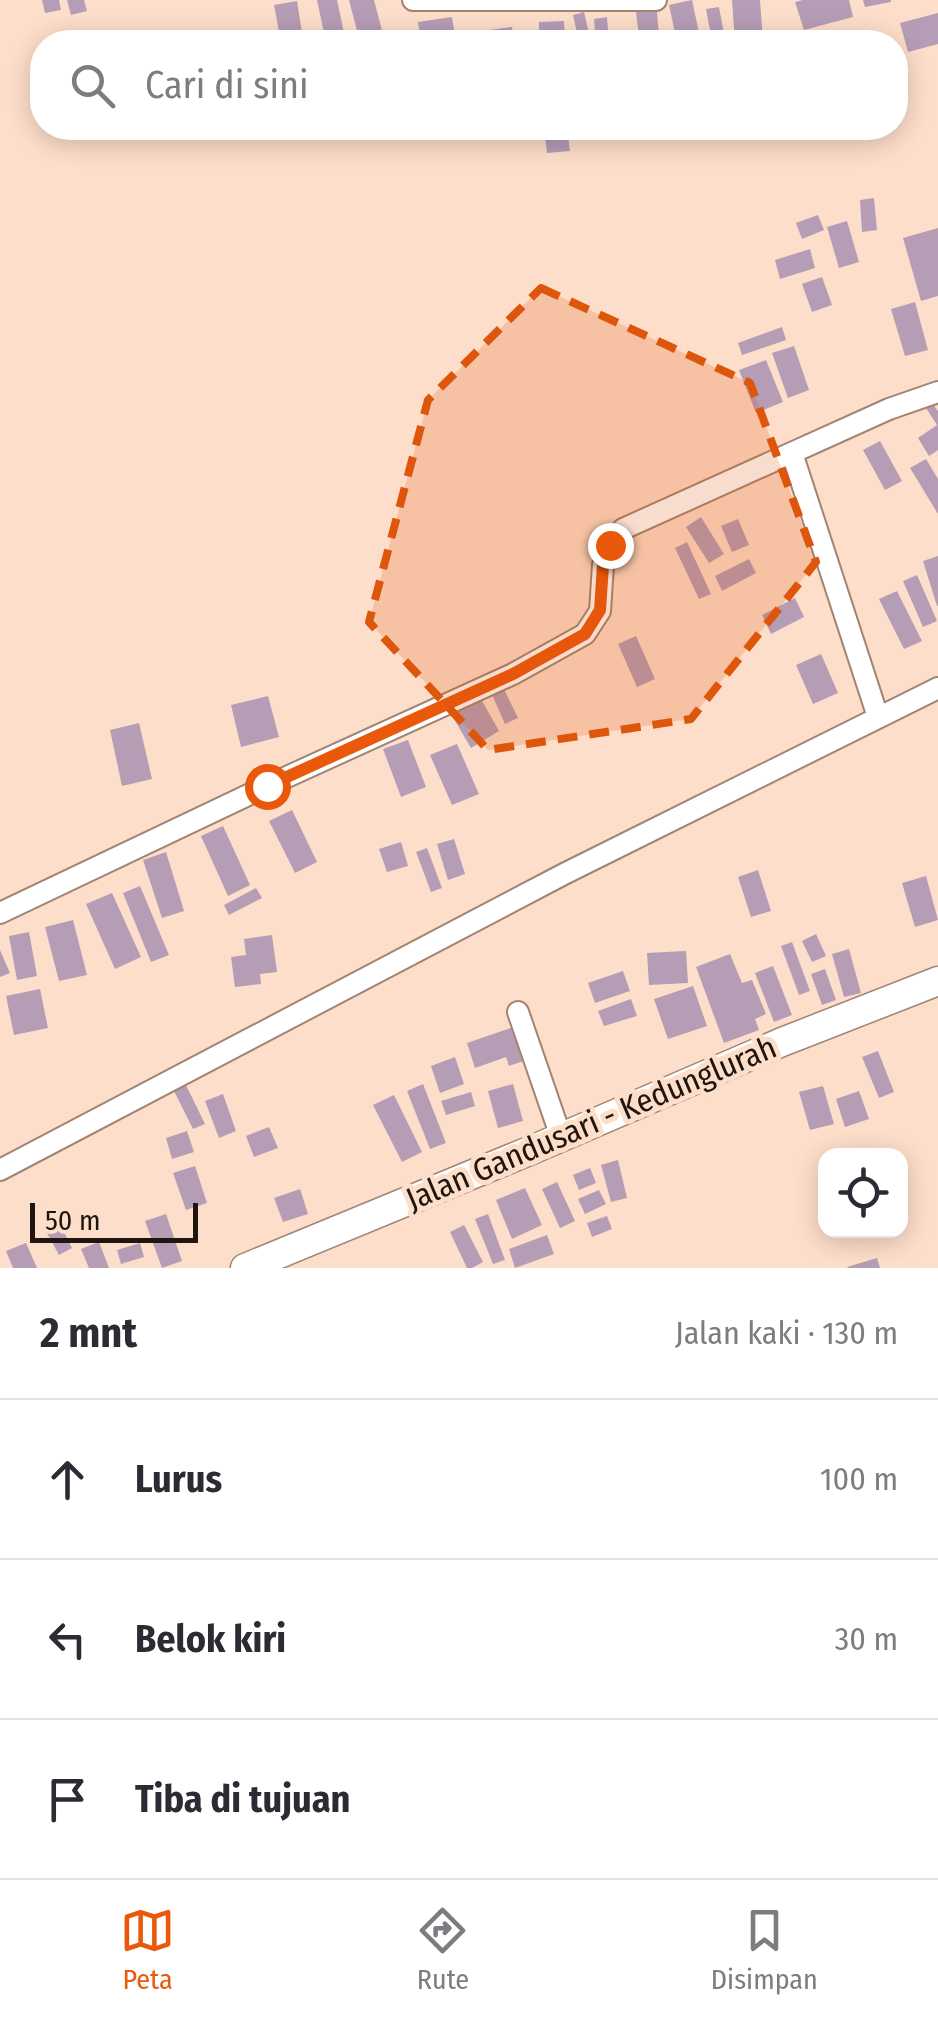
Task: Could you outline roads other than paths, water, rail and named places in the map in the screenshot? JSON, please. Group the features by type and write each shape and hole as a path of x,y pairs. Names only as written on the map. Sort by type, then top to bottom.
{"street":[{"path":"413,0 656,0"},
{"path":"0,913 513,674 585,634 600,610 606,555 623,529 889,409 938,392"},
{"path":"792,453 878,717"},
{"path":"0,1170 547,882 938,688"},
{"name":"Jalan Gandusari - Kedunglurah","path":"257,1265 782,1042 938,980"},
{"path":"518,1012 562,1137"}]}
